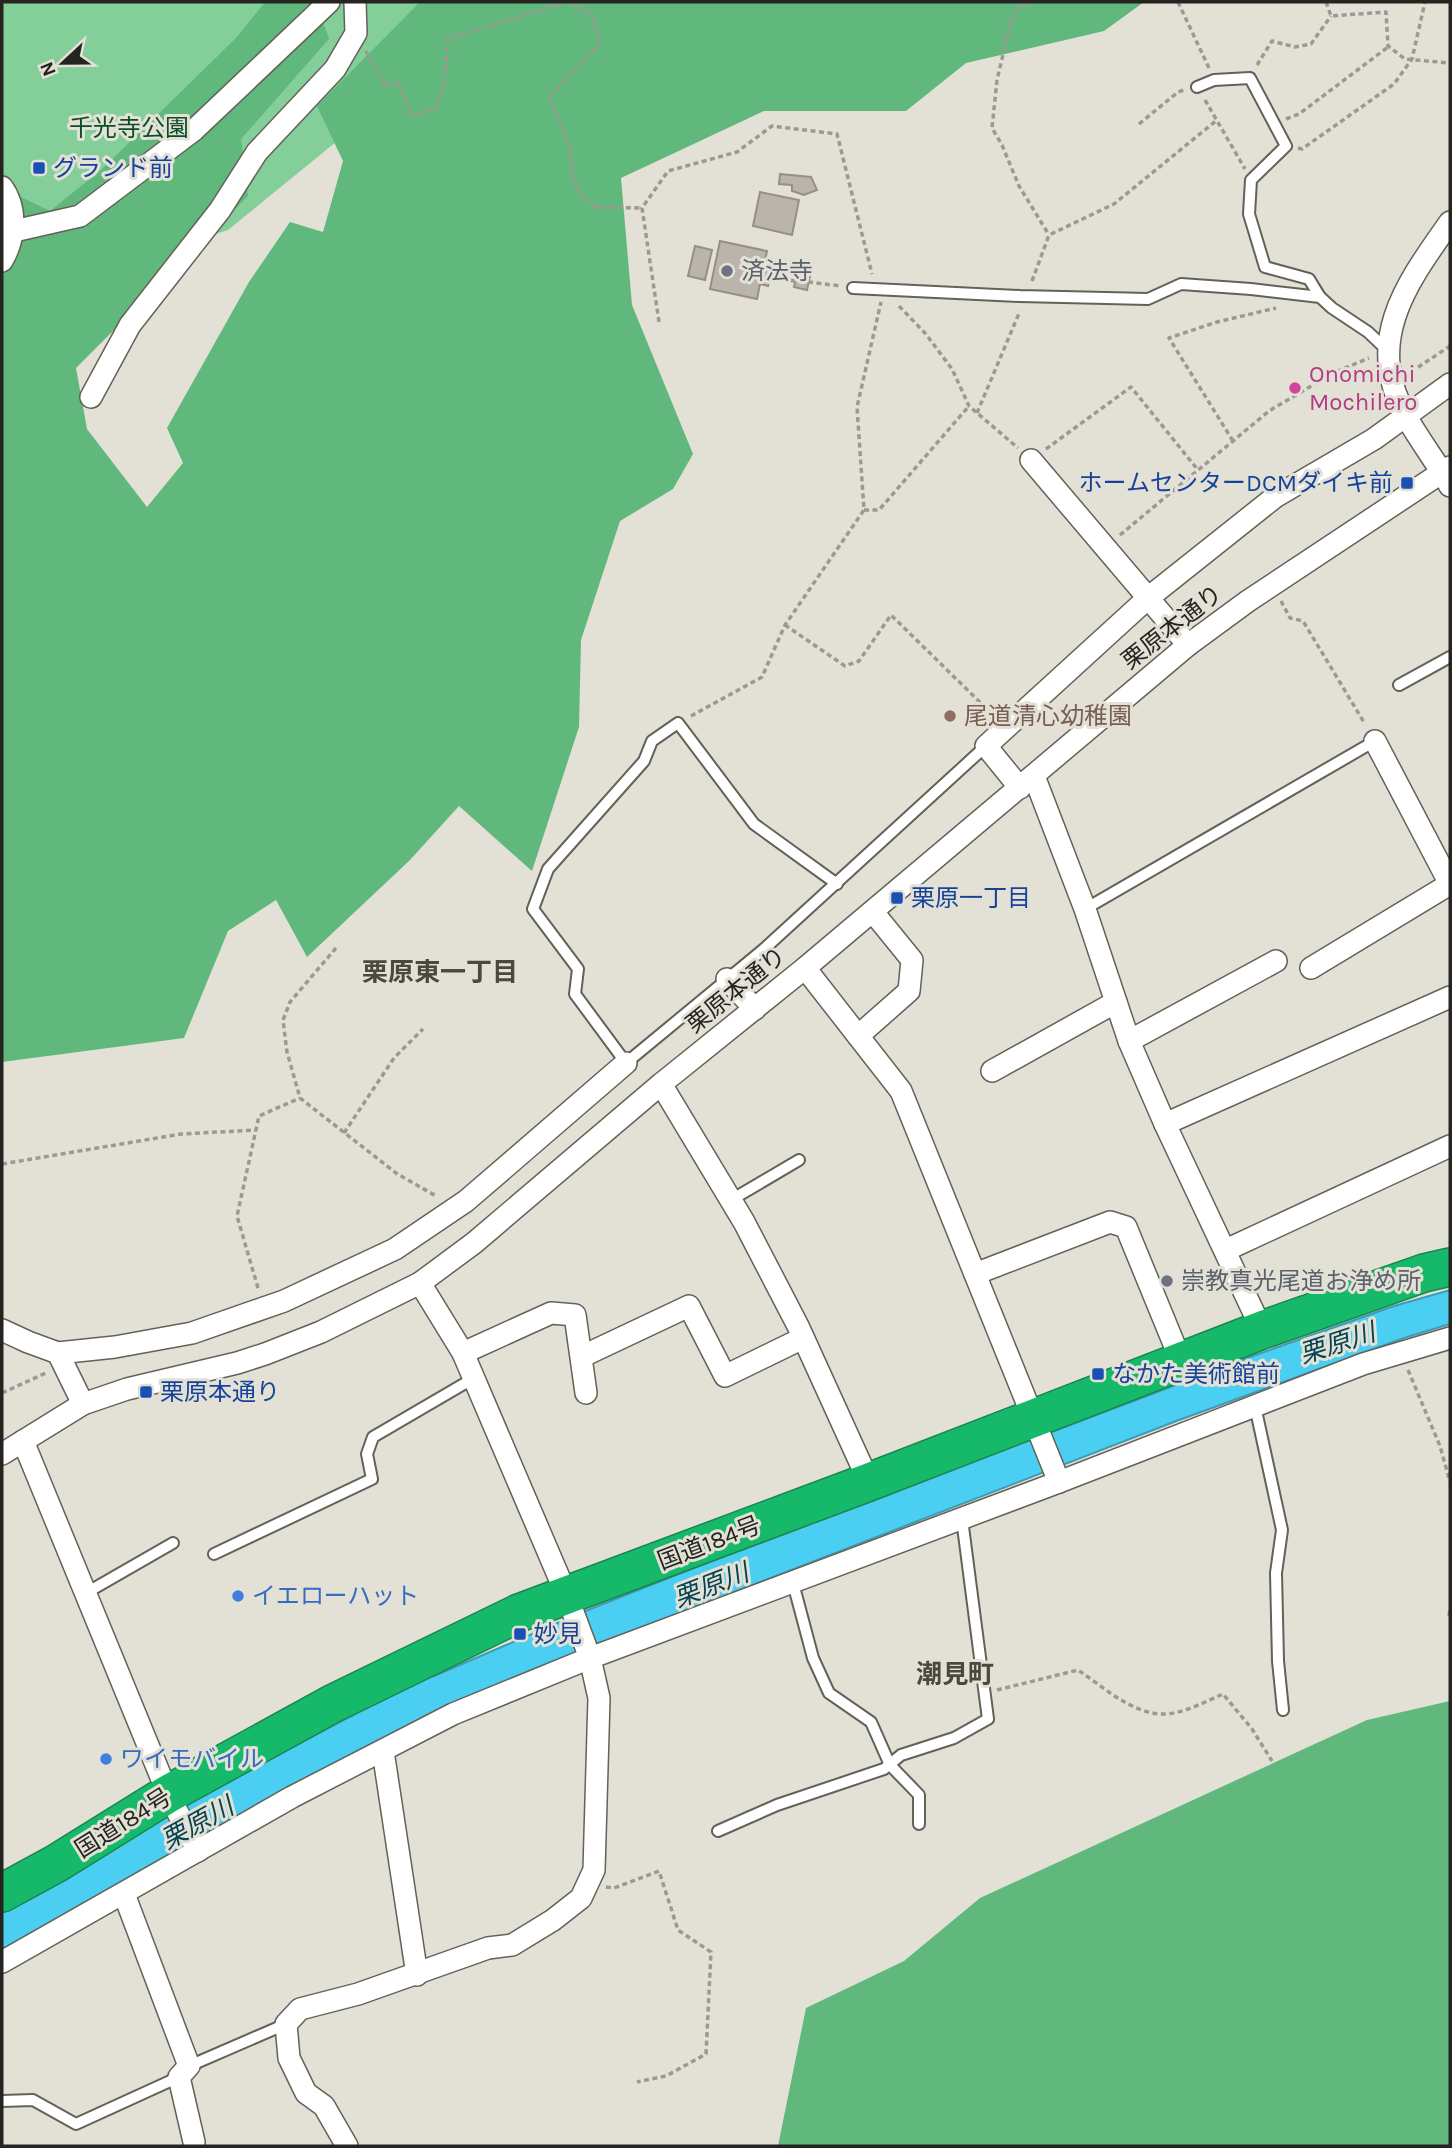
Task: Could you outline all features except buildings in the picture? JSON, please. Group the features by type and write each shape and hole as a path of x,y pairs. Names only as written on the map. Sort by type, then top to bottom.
{"highway":[{"name":"国道184号","path":"2,1894 172,1802 332,1704 519,1613 570,1606 869,1482 1037,1427 1181,1361 1424,1273 1450,1267"}],"street":[{"path":"14,230 80,216 194,131 329,2"},
{"path":"91,397 130,324 220,210 257,152 335,69 356,33 355,2"},
{"path":"2,187 7,195 14,230 10,248 2,261"},
{"path":"1448,476 1406,416 1393,384 1387,350 1398,306 1420,264 1450,222"},
{"path":"1262,1330 1129,1041 1084,909 1027,782 986,746 1148,598 1275,497 1333,464 1450,384"},
{"path":"1031,460 1188,645"},
{"name":"栗原本通り","path":"2,1454 83,1404 127,1389 256,1357 321,1332 420,1283 474,1243 661,1084 873,912 1188,645 1272,586 1448,476"},
{"path":"1311,968 1450,884 1375,741"},
{"path":"858,1036 909,991 912,960 873,912"},
{"path":"1129,1041 1276,961"},
{"path":"805,968 901,1091 1057,1476"},
{"path":"727,979 755,1009"},
{"path":"1165,1124 1450,997"},
{"path":"992,1072 1116,1002"},
{"path":"2,1330 61,1358 192,1333 284,1301 395,1249 457,1208 626,1063"},
{"path":"661,1084 731,1200 803,1338 869,1482"},
{"path":"1226,1250 1450,1146"},
{"path":"975,1274 1110,1222 1126,1227 1181,1361"},
{"path":"347,2146 324,2106 306,2093 289,2058 286,2024 300,2009 358,1994 488,1948 512,1945 581,1898 594,1870 599,1698 588,1653 463,1353 420,1283"},
{"path":"583,1356 689,1306 725,1376 803,1338"},
{"path":"463,1353 551,1313 575,1315 583,1356 586,1392"},
{"path":"2,1962 124,1894 196,1847 453,1714 588,1653 793,1583 962,1519 1057,1476 1255,1406 1363,1364 1450,1338"},
{"path":"61,1358 83,1404"},
{"path":"23,1441 172,1802 196,1847"},
{"path":"383,1751 416,1975"},
{"path":"124,1894 184,2071 194,2141"}],"lane":[{"path":"1197,87 1214,80 1250,78 1286,146 1251,180 1250,214 1265,267 1309,279 1320,297 1332,308 1368,332 1387,350"},
{"path":"853,288 1148,299 1181,284 1320,297"},
{"path":"1399,685 1450,657"},
{"path":"837,884 754,824 678,723 652,741 644,761 548,869 533,909 578,969 575,993 626,1063 837,884 986,746"},
{"path":"1084,909 1375,741"},
{"path":"731,1200 799,1160"},
{"path":"214,1554 372,1479 367,1454 373,1437 474,1378"},
{"path":"1255,1406 1282,1530 1276,1573 1278,1661 1283,1710"},
{"path":"718,1831 777,1805 884,1769 901,1755 954,1738 988,1718 962,1519"},
{"path":"86,1593 173,1543"},
{"path":"793,1583 813,1658 829,1693 871,1722 890,1765 919,1795 919,1824"},
{"path":"2,2101 33,2100 76,2124 286,2024"}],"path":[{"path":"356,33 386,86 398,83 413,116 436,107 443,89 448,39 567,2 592,13 600,44 549,96 570,148 573,178 579,194 594,206 642,208"},
{"path":"1035,2 1020,6 1011,21 997,80 992,128 1019,186 1049,235"},
{"path":"1178,2 1214,80"},
{"path":"1326,2 1331,16"},
{"path":"1286,146 1302,149 1394,84 1412,59 1425,2"},
{"path":"1331,16 1386,12 1388,46 1405,59 1450,63"},
{"path":"1250,78 1272,41 1295,47 1311,44 1331,16"},
{"path":"1274,124 1299,114 1388,46"},
{"path":"1139,124 1178,92 1197,87 1251,180"},
{"path":"977,412 1049,235 1114,204 1217,120"},
{"path":"659,322 642,208 668,171 737,152 772,126 837,134 874,281 925,333 952,369 969,406 1031,460 1131,387 1198,470"},
{"path":"773,278 795,281"},
{"path":"808,282 853,288"},
{"path":"678,723 762,677 785,625 864,510 857,407 883,289"},
{"path":"1233,441 1168,338 1217,322 1287,306 1302,295"},
{"path":"1393,384 1450,346"},
{"path":"1105,548 1269,411 1333,373 1387,350"},
{"path":"864,510 879,510 969,406"},
{"path":"1272,586 1290,618 1303,621 1375,741"},
{"path":"785,625 845,666 859,661 891,615 1006,727"},
{"path":"336,948 290,1002 284,1020 287,1052 300,1098 396,1173 457,1208"},
{"path":"344,1133 394,1058 423,1029"},
{"path":"264,1308 237,1216 259,1116 300,1098"},
{"path":"2,1164 181,1134 256,1130"},
{"path":"1401,1352 1440,1446 1450,1482"},
{"path":"2,1393 61,1358"},
{"path":"1449,1616 1450,1609"},
{"path":"985,1693 1078,1670 1135,1707 1160,1714 1184,1710 1223,1695 1252,1729 1272,1761"},
{"path":"587,1885 614,1888 659,1871 678,1930 711,1952 706,2054 666,2076 637,2082"}],"green space":[{"name":"千光寺公園","path":"2,2 498,2 422,72 228,230 140,257 2,242"},
{"path":"265,2 316,2 329,39 241,139 248,196 76,368 87,429 147,507 183,463 167,428 249,282 290,222 323,232 343,161 317,106 420,2 1144,2 1104,31 966,63 906,111 764,111 621,178 632,305 693,454 673,489 620,521 581,640 579,727 532,871 459,806 410,860 307,957 276,900 228,931 184,1038 2,1062 2,188 50,211 101,170 237,37"},
{"path":"1450,1701 1450,2146 778,2146 806,2008 904,1961 980,1898 1367,1720"}],"water":[{"name":"栗原川","path":"1450,1290 1450,1324 1404,1338 1179,1420 579,1652 2,1952 2,1910 216,1789 432,1674 434,1676 583,1612 946,1468 948,1471 1250,1357 1394,1306"}],"place":[{"name":"グランド前","path":"39,168"},
{"name":"済法寺","path":"727,271"},
{"name":"Onomichi Mochilero","path":"1295,388"},
{"name":"ホームセンターDCMダイキ前","path":"1407,483"},
{"name":"尾道清心幼稚園","path":"950,716"},
{"name":"栗原一丁目","path":"897,898"},
{"name":"崇教真光尾道お浄め所","path":"1167,1281"},
{"name":"なかた美術館前","path":"1098,1374"},
{"name":"栗原本通り","path":"146,1392"},
{"name":"イエローハット","path":"238,1596"},
{"name":"妙見","path":"520,1634"},
{"name":"ワイモバイル","path":"106,1759"}],"district":[{"name":"栗原東一丁目","path":"440,972"},
{"name":"潮見町","path":"955,1674"}]}
